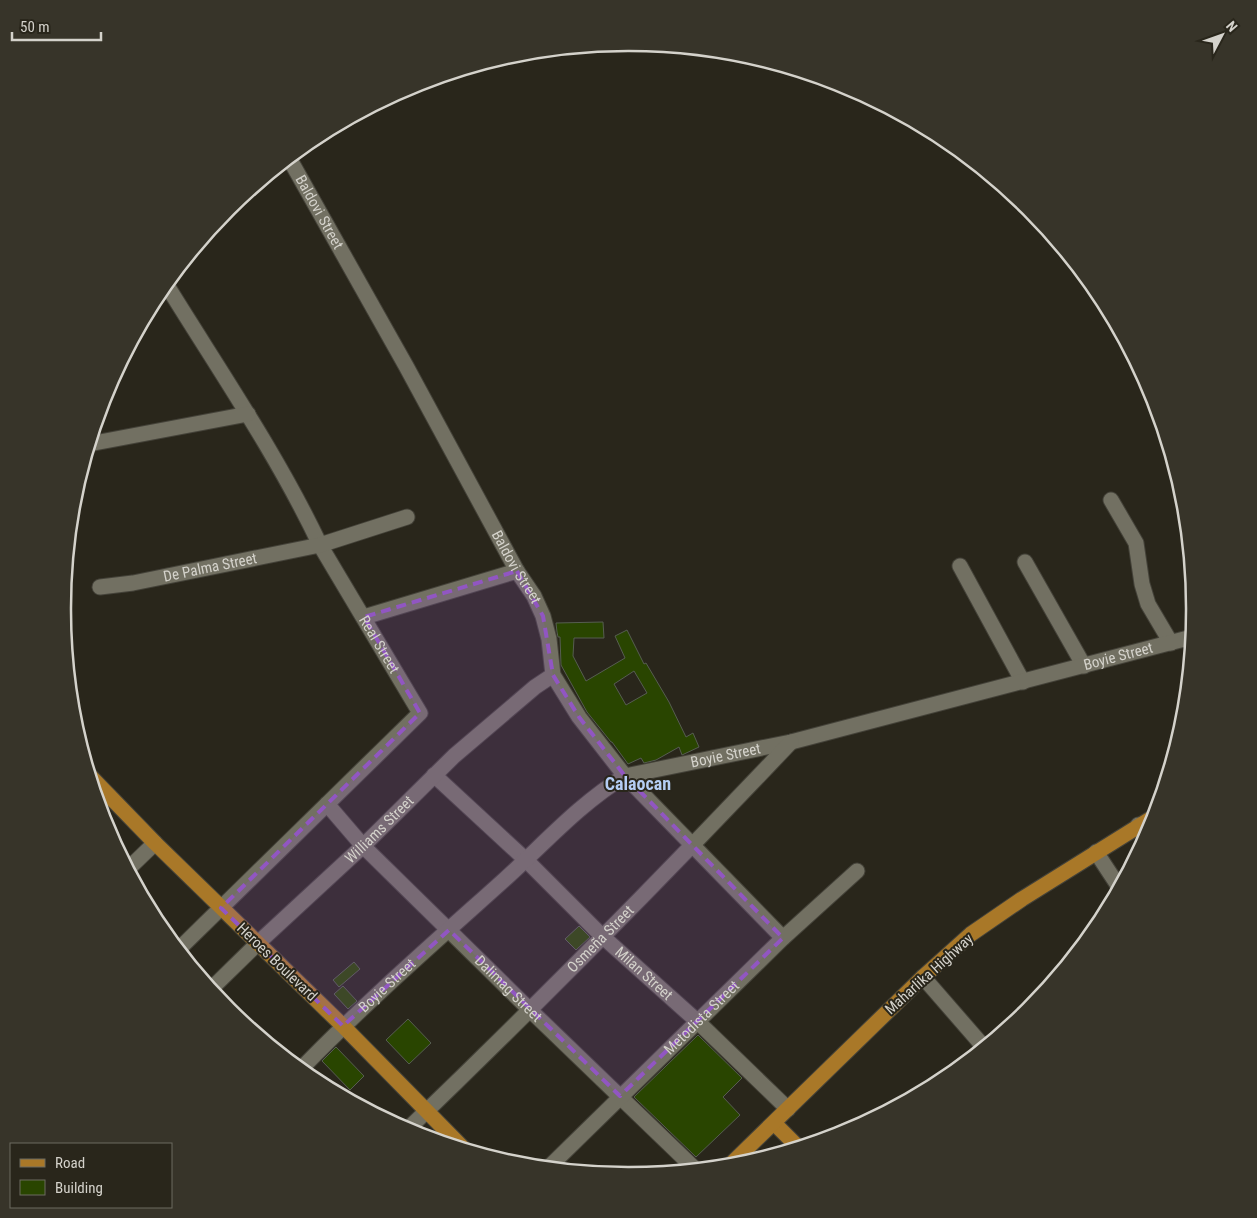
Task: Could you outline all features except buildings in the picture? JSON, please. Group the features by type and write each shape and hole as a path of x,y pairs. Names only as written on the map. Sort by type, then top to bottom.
{"main road":[{"name":"Heroes Boulevard","path":"105,800 155,843 343,1026 453,1138"},
{"name":"Maharlika Highway","path":"741,1155 923,977 971,934 1096,852 1140,832"},
{"path":"774,1123 793,1142"}],"street":[{"name":"Baldovi Street","path":"293,164 406,366 517,571 534,596 543,616 549,639 553,675 579,717 625,776 783,938"},
{"name":"Real Street","path":"171,291 248,414 307,518 320,545 420,713 184,945"},
{"path":"96,443 248,414"},
{"path":"1111,500 1136,544 1142,584 1148,604 1171,643"},
{"name":"De Palma Street","path":"100,587 133,583 320,545 408,517"},
{"path":"1025,562 1084,666"},
{"path":"960,566 1023,682"},
{"path":"364,617 517,571"},
{"name":"Boyie Street","path":"306,1064 343,1026 590,800 625,776 791,742 1185,639"},
{"name":"Williams Street","path":"216,984 363,846 434,775 535,687 553,675"},
{"name":"Osmeña Street","path":"414,1123 530,1010 693,846 791,742"},
{"name":"Milan Street","path":"434,775 526,860 602,936 697,1021 788,1109"},
{"name":"Dalimag Street","path":"326,804 363,846 689,1163"},
{"path":"133,865 155,843"},
{"path":"1096,852 1115,882"},
{"name":"Metodista Street","path":"554,1162 783,938 857,871"},
{"path":"923,977 979,1042"}],"highlighted area":[{"path":"517,571 543,616 553,675 579,717 625,776 783,938 620,1096 449,930 343,1026 221,908 420,713 364,617"}],"district":[{"name":"Calaocan","path":"638,783"}]}
